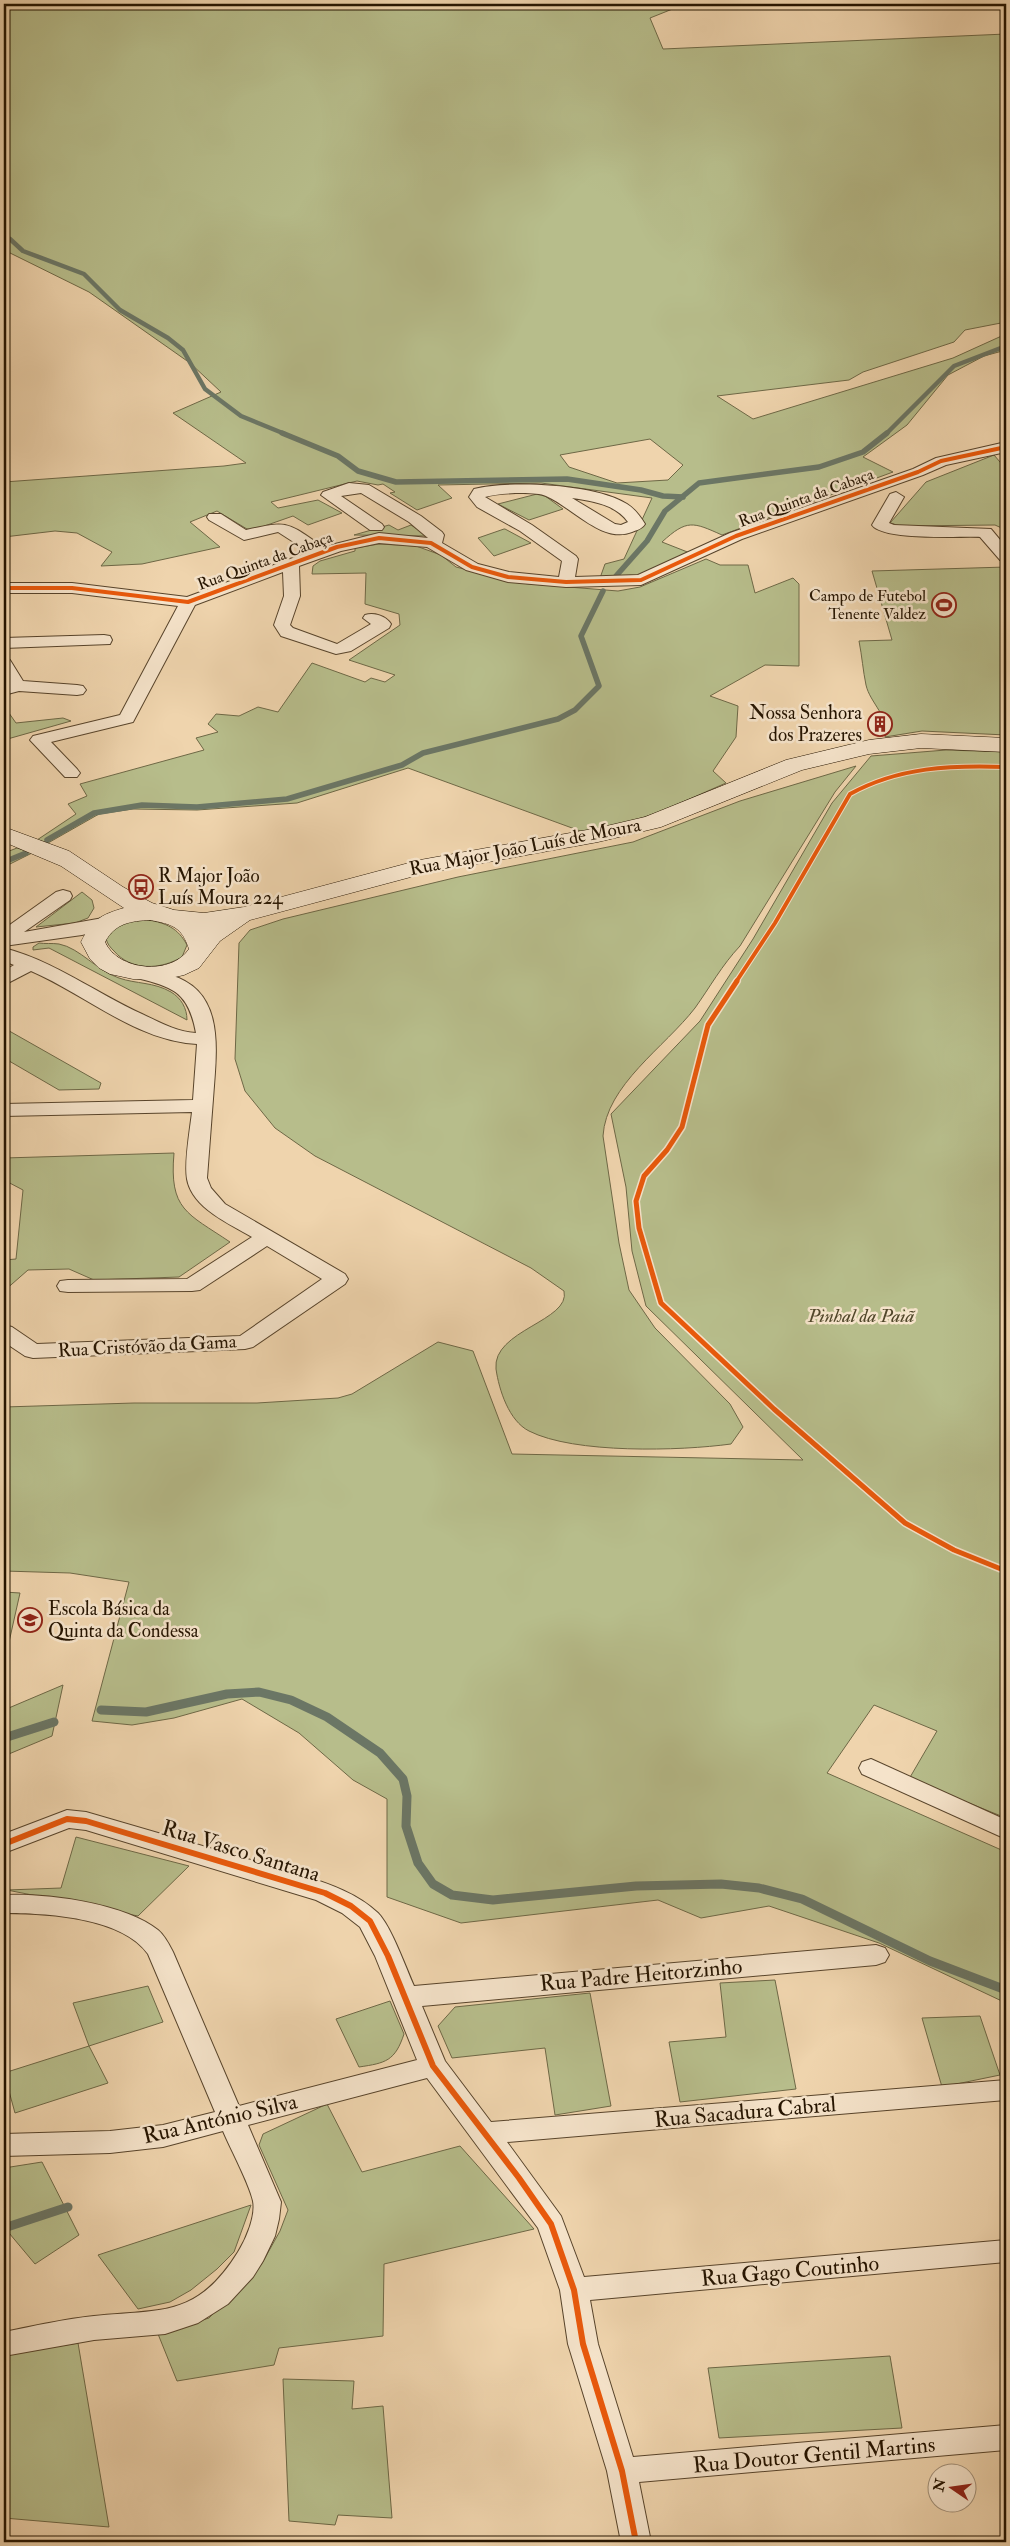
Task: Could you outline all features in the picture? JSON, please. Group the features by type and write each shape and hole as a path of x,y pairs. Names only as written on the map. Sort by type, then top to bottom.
{"street":[{"name":"Rua Quinta da Cabaça","path":"188,602 322,553 360,541 379,538 431,543 472,567 500,575 566,582 641,580 736,536 918,472 941,461 1006,447"},
{"path":"376,527 329,495 349,488 364,488 436,535 435,541 431,543"},
{"path":"548,490 610,528 622,530 637,524 631,511 606,500 548,490 505,489 480,492 477,497 483,504 526,528 570,559 566,582"},
{"path":"896,497 880,524 892,530 985,532 1006,557"},
{"path":"409,516 441,529 458,542 446,552"},
{"path":"215,517 244,535 279,528 290,531 322,553"},
{"path":"291,564 292,596 282,625 287,632 336,649 345,647 383,624 371,618"},
{"path":"4,588 72,588 188,602 127,718 39,740 71,773"},
{"path":"4,644 104,640"},
{"path":"4,664 11,688 77,690"},
{"name":"Rua Major João Luís de Moura","path":"4,834 32,843 62,857 126,901 166,915 204,920 245,914 420,867 598,835 653,822 794,765 869,747 921,741 1006,745"},
{"name":"Rua Major João Luís de Moura","path":"87,874 109,903 112,911 106,922"},
{"path":"4,938 64,896"},
{"path":"4,938 27,937 106,922 138,913 166,915 187,925 198,937 200,952 191,971 188,989"},
{"name":"Rua Major João Luís de Moura","path":"200,952 217,930 245,914"},
{"path":"98,952 93,942 97,930 106,922"},
{"path":"27,937 74,942 98,952 120,968 163,979 188,989 200,1007 207,1039 197,1178 201,1190 218,1208 268,1238 192,1284 68,1286"},
{"path":"140,973 158,973 178,968 193,961 200,952"},
{"path":"4,954 47,971 161,1031 185,1038 207,1039"},
{"path":"4,979 28,965"},
{"path":"4,1110 203,1106"},
{"name":"Rua Cristóvão da Gama","path":"4,1332 33,1351 245,1342 337,1279 268,1238"},
{"path":"871,1768 1006,1830"},
{"name":"Rua Vasco Santana","path":"4,1844 67,1819 86,1821 268,1874 325,1893 362,1913 370,1921 406,1996 433,2066 519,2178 551,2224 574,2290 589,2367 622,2471 636,2542"},
{"path":"4,1904 39,1904 88,1913 122,1923 150,1938 160,1952 267,2202 267,2215 255,2253 222,2291 198,2309 176,2319 138,2326 94,2328 4,2344"},
{"name":"Rua Padre Heitorzinho","path":"406,1996 876,1955"},
{"name":"Rua António Silva","path":"4,2144 110,2142 163,2136 433,2066"},
{"name":"Rua Sacadura Cabral","path":"484,2134 1006,2090"},
{"name":"Rua Gago Coutinho","path":"574,2290 1006,2252"},
{"name":"Rua Doutor Gentil Martins","path":"622,2471 1006,2438"}],"green space":[{"path":"4,4 685,4 650,18 663,49 1006,34 1006,322 965,330 954,342 863,372 849,380 717,396 753,419 953,358 1006,334 1006,350 984,356 948,375 907,425 863,457 893,472 722,535 697,525 684,526 662,542 690,553 639,576 600,578 605,564 624,559 652,498 541,483 438,485 452,498 417,510 390,493 395,492 383,484 378,485 357,481 271,502 278,508 318,500 342,513 308,525 293,516 253,530 247,529 217,511 190,522 220,547 142,564 101,566 112,552 77,533 55,531 4,537 4,482 246,463 173,413 221,392 190,363 89,292 4,250","holes":["650,439 683,465 668,480 617,483 569,467 560,455"]},
{"path":"994,455 1006,469 1006,530 995,525 901,526 890,523 926,482"},
{"path":"541,493 563,509 529,520 498,504"},
{"path":"389,525 398,530 411,525 428,536 354,535"},
{"path":"505,529 531,543 494,556 478,538"},
{"path":"379,544 416,546 441,555 456,567 519,583 618,591 640,587 706,559 720,565 748,565 755,593 793,578 799,584 799,666 765,665 710,696 738,706 736,737 713,771 726,783 662,811 630,822 583,832 408,768 297,803 197,810 133,809 99,814 48,843 37,840 76,814 68,804 87,796 80,784 204,750 196,738 218,732 208,724 216,714 239,716 258,707 278,712 312,663 365,682 371,678 385,682 395,675 349,660 400,625 399,614 365,604 366,573 312,574 313,566 320,561 355,551 355,548"},
{"name":"Campo de Futebol Tenente Valdez","path":"1006,567 1006,735 922,731 885,737 885,723 866,685 859,641 892,640 872,571"},
{"path":"4,706 16,723 63,718 71,721 4,740"},
{"name":"Pinhal da Paiã","path":"946,750 1006,752 1006,1818 909,1779 937,1731 874,1705 827,1773 1006,1852 1006,2003 879,1943 769,1906 701,1918 658,1900 461,1923 387,1897 387,1799 353,1780 299,1733 242,1699 174,1718 132,1725 92,1721 129,1582 70,1573 4,1571 4,1407 134,1403 257,1403 338,1398 352,1394 438,1342 473,1351 512,1454 803,1460 646,1306 632,1251 626,1187 611,1114 700,1021 753,939 832,803 871,756"},
{"path":"856,766 835,792 740,946 683,1023 639,1068 614,1100 607,1117 603,1136 619,1243 629,1290 655,1328 730,1404 743,1427 731,1444 657,1449 628,1449 572,1444 529,1431 516,1420 502,1395 496,1369 498,1356 506,1345 518,1335 556,1310 563,1301 564,1291 531,1268 315,1156 275,1128 245,1091 235,1059 239,943 250,930 283,919 458,877 633,842 740,801"},
{"path":"17,848 32,853 4,867 4,853"},
{"path":"82,892 92,900 94,908 88,918 75,923 36,927"},
{"path":"148,920 171,927 180,934 187,945 182,957 155,966 137,965 121,958 107,942 106,938 109,932 118,925"},
{"path":"39,943 67,946 111,975 125,980 158,986 171,992 183,1004 187,1020 49,948 33,950 33,947"},
{"path":"4,1028 101,1083 99,1089 59,1090 4,1058"},
{"path":"174,1153 173,1172 178,1199 192,1216 230,1242 179,1277 94,1280 69,1269 28,1270 4,1291 4,1260 16,1259 23,1190 4,1180 4,1158"},
{"path":"4,1592 20,1593 7,1651 4,1651"},
{"path":"63,1685 52,1736 4,1756 4,1710"},
{"path":"76,1837 189,1866 138,1916 7,1890 61,1888"},
{"path":"775,1980 796,2089 680,2102 669,2042 726,2037 720,1983"},
{"path":"148,1986 163,2022 89,2046 73,2003"},
{"path":"590,1993 611,2106 555,2115 545,2048 452,2058 438,2026 455,2007"},
{"path":"390,2001 404,2034 401,2043 393,2055 383,2062 359,2067 336,2019"},
{"path":"980,2016 1000,2075 942,2087 922,2018"},
{"path":"89,2046 108,2083 15,2113 4,2073"},
{"path":"327,2104 362,2172 460,2146 534,2229 384,2264 383,2336 279,2348 274,2365 177,2381 158,2334 209,2318 261,2265 280,2231 288,2210 259,2145 263,2134"},
{"path":"42,2162 79,2235 35,2264 4,2227 4,2168"},
{"path":"251,2205 234,2252 191,2290 170,2302 138,2309 98,2255"},
{"path":"78,2343 109,2527 4,2518 4,2355"},
{"path":"890,2356 902,2428 719,2438 708,2368"},
{"path":"283,2379 354,2381 352,2409 383,2406 392,2518 338,2515 335,2525 289,2521"}],"waterway":[{"path":"4,237 10,239 23,251 84,274 120,310 168,338 183,350 205,389 241,416 285,434"},
{"path":"887,433 954,366 1006,346"},
{"path":"282,433 338,456 358,471 396,482 567,479 641,490 663,496 682,497"},
{"path":"682,497 699,483 819,467 863,452 887,433"},
{"path":"616,576 647,541 665,511 682,497"},
{"path":"47,840 94,813 142,805 197,807 287,799 402,765 423,753 558,719 575,710 599,686 581,636 603,591"},
{"path":"4,862 26,853"},
{"path":"101,1710 146,1712 227,1694 259,1692 291,1700 327,1717 380,1753 403,1779 407,1796 406,1826 418,1863 433,1884 452,1895 493,1900 636,1886 721,1884 759,1888 802,1899 930,1961 1006,1990"},
{"path":"4,1738 54,1722"},
{"path":"4,2228 68,2207"}],"cycle path":[{"path":"4,588 72,588 188,602 337,547 379,538 431,543 472,567 508,577 566,582 641,580 736,536 918,472 941,461 1006,447"},
{"path":"1006,767 926,768 886,777 850,794 775,923 708,1025 682,1127 667,1150 644,1176 636,1201 639,1228 661,1303 774,1409 905,1523 929,1538 954,1550 1006,1571"},
{"path":"4,1844 67,1819 86,1821 325,1893 351,1906 370,1921 388,1956 433,2066 519,2178 551,2224 574,2290 583,2344 622,2471 636,2542"}],"place":[{"name":"Campo de Futebol Tenente Valdez","path":"944,605"},
{"name":"Nossa Senhora dos Prazeres","path":"880,724"},
{"name":"R Major João Luís Moura 224","path":"141,887"},
{"name":"Escola Básica da Quinta da Condessa","path":"30,1620"}]}
